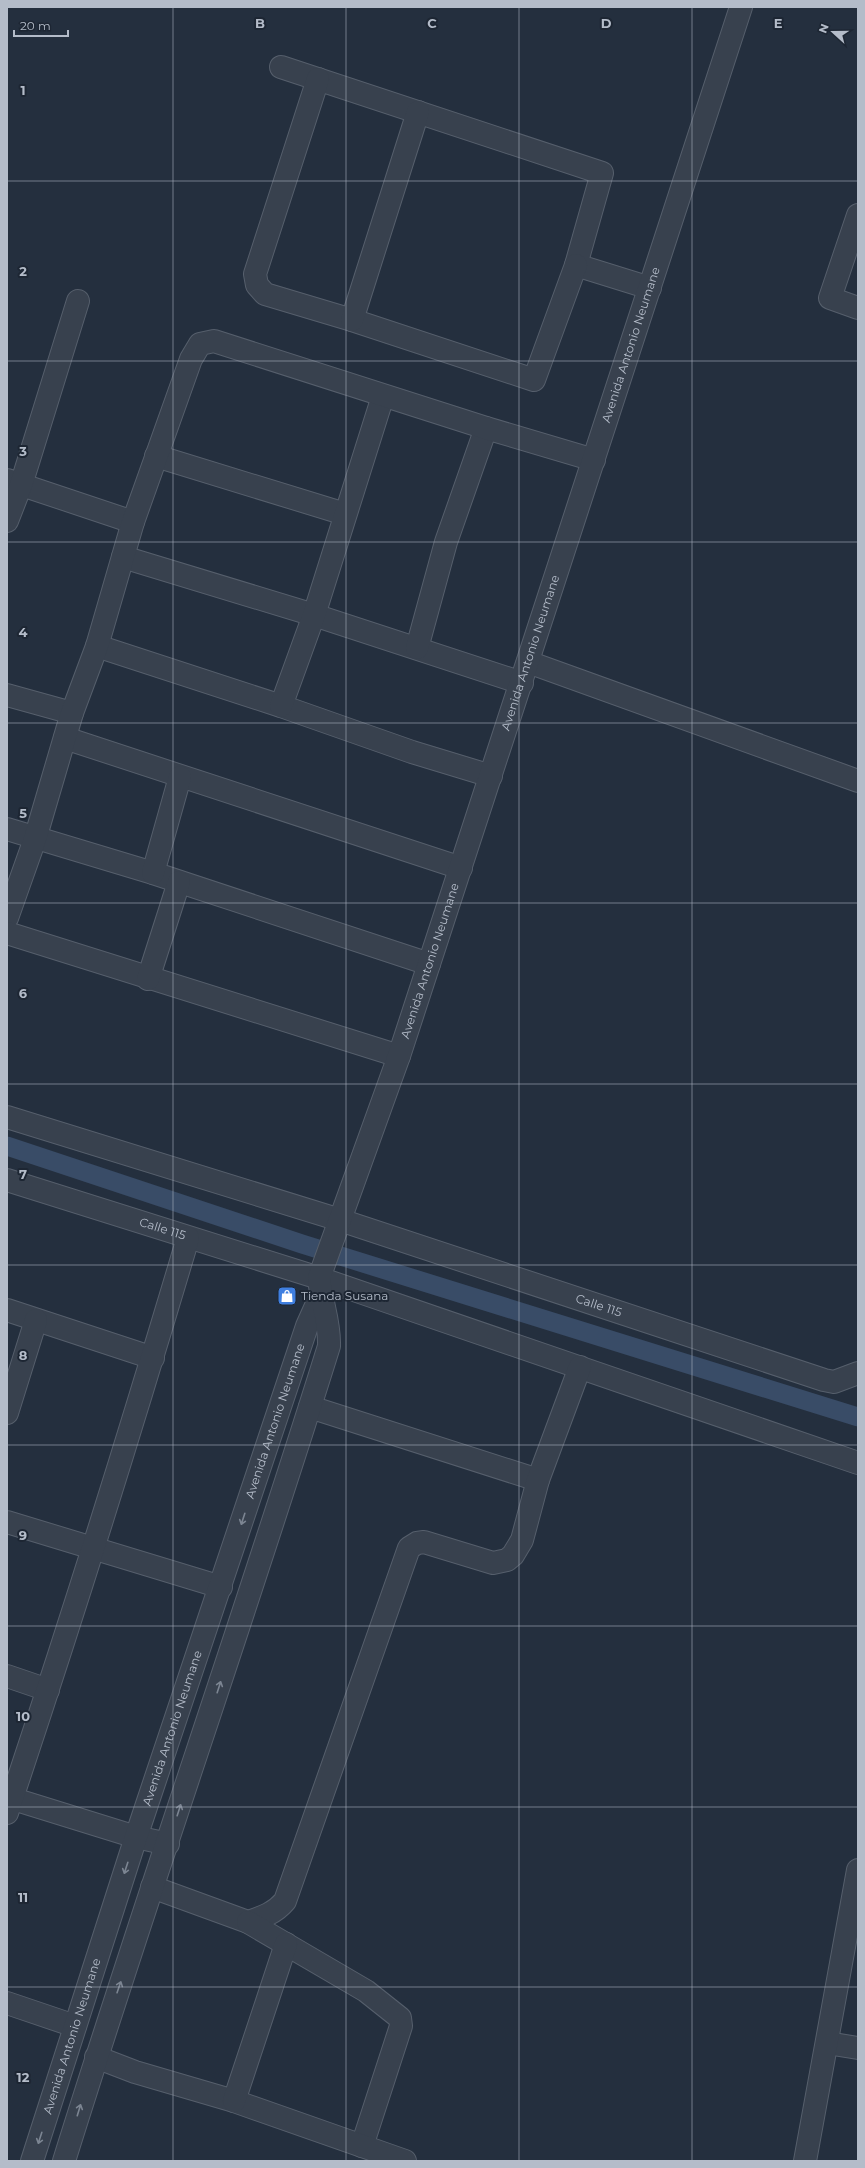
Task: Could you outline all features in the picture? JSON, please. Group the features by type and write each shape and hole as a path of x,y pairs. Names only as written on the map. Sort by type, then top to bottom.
{"street":[{"name":"Avenida Antonio Neumane","path":"32,2161 136,1837 221,1587 307,1326 338,1224 399,1056 522,683 741,7"},
{"path":"281,67 318,79 418,112 602,172 576,265 534,380 352,320 265,294 258,285 255,274 318,79"},
{"path":"352,320 418,112"},
{"path":"858,215 830,298 858,308"},
{"path":"576,265 650,288"},
{"path":"7,521 14,483 78,302"},
{"path":"7,918 35,839 72,713 98,646 133,522 192,359 200,344 214,341 383,396 594,460"},
{"path":"281,706 314,615 344,514 383,396"},
{"path":"416,648 446,542 486,428"},
{"path":"156,456 344,514"},
{"path":"14,483 133,522"},
{"path":"123,558 314,615 522,683"},
{"path":"98,646 281,706 412,752 491,776"},
{"path":"528,662 858,781"},
{"path":"7,695 72,713"},
{"path":"65,738 461,868"},
{"path":"153,873 180,777"},
{"path":"7,829 35,839 153,873 429,964"},
{"path":"148,979 179,882"},
{"path":"7,933 148,979 399,1056"},
{"name":"Calle 115","path":"7,1118 824,1380 834,1382 853,1379"},
{"name":"Calle 115","path":"7,1180 580,1367 858,1463"},
{"path":"168,1844 136,1837 9,1803 48,1690 188,1238"},
{"path":"65,2161 96,2056 152,1887 168,1844 329,1346 330,1328 320,1283"},
{"path":"7,1310 152,1358"},
{"path":"7,1413 36,1320"},
{"path":"248,1922 264,1917 279,1908 285,1901 409,1548 417,1543 424,1542 492,1563 507,1560 519,1548 538,1480 580,1367"},
{"path":"310,1407 538,1480"},
{"path":"7,1522 221,1587"},
{"path":"7,1676 48,1690"},
{"path":"805,2161 827,2043 838,1973 858,1870"},
{"path":"152,1887 248,1922 366,1991 400,2018 401,2026 362,2146"},
{"path":"234,2101 286,1944"},
{"path":"7,2003 75,2026"},
{"path":"827,2043 858,2048"},
{"path":"96,2056 135,2072 234,2101 405,2161"}],"waterway":[{"path":"7,1146 302,1244 858,1417"}],"place":[{"name":"Tienda Susana","path":"287,1296"}]}
